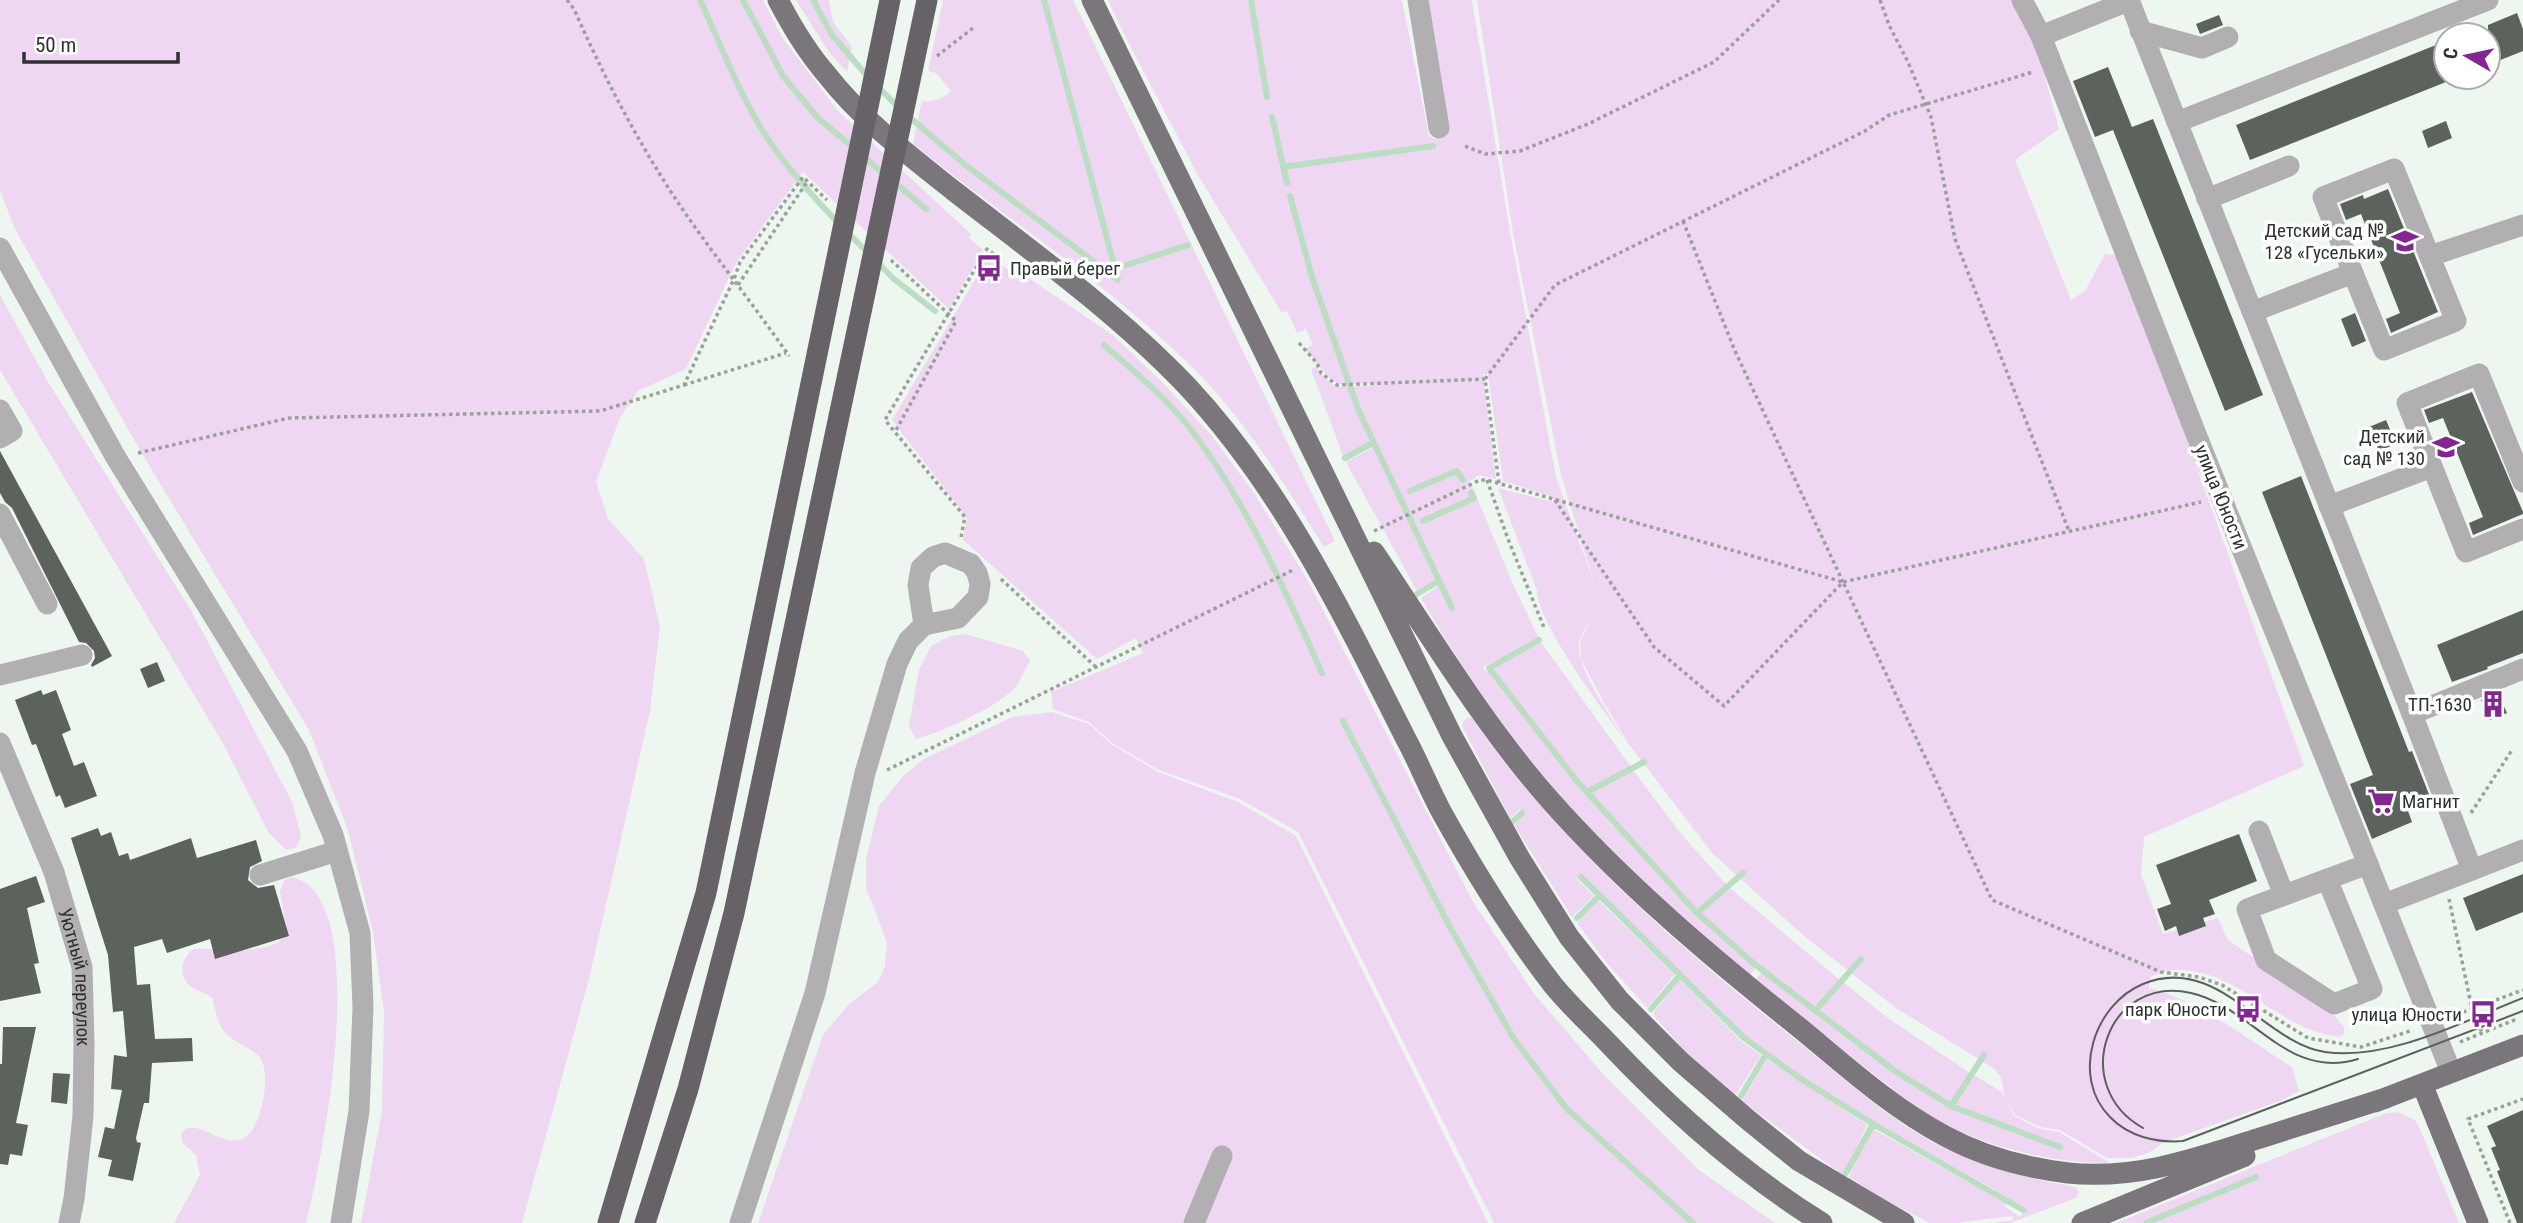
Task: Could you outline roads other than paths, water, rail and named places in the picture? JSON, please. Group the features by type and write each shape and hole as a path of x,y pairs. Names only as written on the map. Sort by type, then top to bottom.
{"highway":[{"path":"608,1223 706,893 890,0"},
{"path":"646,1223 688,1089 734,913 928,0"}],"main road":[{"path":"778,0 799,39 830,79 872,122 908,155 1074,283 1140,339 1188,388 1245,457 1305,546 1468,860 1556,988 1677,1114 1778,1196 1822,1223"},
{"path":"1091,0 1452,736 1519,857 1569,937 1620,1001 1681,1062 1747,1119 1799,1161 1904,1223"},
{"path":"1330,486 1496,732 1566,816 1618,871 1675,924 1883,1097 1946,1136 1972,1148 2046,1170 2071,1174 2115,1173 2170,1167 2386,1098"},
{"path":"2082,1223 2386,1098 2523,1045"},
{"path":"2422,1084 2478,1223"}],"street":[{"path":"1418,0 1439,128"},
{"name":"улица Юности","path":"2022,0 2041,36 2221,498 2451,1072"},
{"path":"2177,122 2488,0"},
{"path":"2041,36 2129,1 2472,870"},
{"path":"2140,31 2202,48 2228,37"},
{"path":"2207,199 2289,166"},
{"path":"2394,169 2456,321 2384,350 2353,273 2323,197 2394,169"},
{"path":"2430,256 2523,225"},
{"path":"0,248 115,456 298,751 327,820 360,933 363,1007 359,1111 341,1223"},
{"path":"2252,312 2353,273"},
{"path":"2523,482 2519,460 2479,374 2407,403 2466,552 2523,529"},
{"path":"0,410 12,431 0,438"},
{"path":"2329,506 2432,467"},
{"path":"2,521 47,604"},
{"path":"740,1223 815,993 864,773 886,696 908,641 924,625"},
{"path":"0,675 82,655"},
{"path":"2412,714 2523,669"},
{"name":"Уютный переулок","path":"1,746 54,872 82,967 85,1043 83,1116 69,1223"},
{"path":"2259,831 2284,895"},
{"path":"2384,904 2523,850"},
{"path":"260,875 337,851"},
{"path":"2327,879 2372,989 2334,1004 2266,960 2246,909 2327,879 2368,864"},
{"path":"1194,1223 1223,1156"}],"waterway":[{"path":"700,0 756,120 791,170 838,223"},
{"path":"743,0 783,76 818,118 855,149"},
{"path":"813,0 832,35 868,77"},
{"path":"908,116 963,163 1118,280 1044,0"},
{"path":"1251,0 1267,97"},
{"path":"878,87 900,109"},
{"path":"1272,117 1287,183"},
{"path":"1283,167 1433,146"},
{"path":"863,156 884,174"},
{"path":"893,181 926,209"},
{"path":"1290,196 1312,277 1358,409 1452,608"},
{"path":"848,233 868,253"},
{"path":"1114,269 1188,245"},
{"path":"878,263 935,311"},
{"path":"1104,345 1170,405 1210,455 1263,546 1322,673"},
{"path":"1345,458 1373,443"},
{"path":"1410,491 1457,471 1463,480"},
{"path":"1423,521 1474,498 1471,493"},
{"path":"1417,594 1439,581"},
{"path":"1539,640 1489,668 1576,780 1696,912 1753,963 1895,1071 1951,1106 2060,1147"},
{"path":"1343,721 1451,929 1514,1039 1567,1109 1693,1223"},
{"path":"1587,792 1644,762"},
{"path":"1511,823 1522,813"},
{"path":"1697,913 1743,873"},
{"path":"1581,877 1744,1038 1804,1081 1873,1124 2023,1210"},
{"path":"1577,918 1599,896"},
{"path":"1815,1011 1861,959"},
{"path":"1651,1009 1680,975"},
{"path":"1741,1096 1766,1054"},
{"path":"1951,1106 1984,1055"},
{"path":"1846,1173 1873,1124"},
{"path":"2146,1223 2256,1177"}],"tram line":[{"path":"2523,998 2451,1028 2400,1045 2375,1051 2325,1052 2303,1045 2281,1033 2217,990 2194,980 2170,978 2143,984 2126,994 2112,1008 2100,1024 2093,1043 2091,1082 2098,1101 2118,1124 2153,1140 2183,1141 2523,1011"},
{"path":"2143,1128 2120,1109 2107,1087 2103,1062 2107,1038 2119,1016 2138,1000 2162,992 2191,993 2213,1001 2271,1040 2311,1060 2333,1063 2358,1059"}],"place":[{"name":"Детский сад № 128 «Гусельки»","path":"2405,241"},
{"name":"Правый берег","path":"989,268"},
{"name":"Детский сад № 130","path":"2446,447"},
{"name":"ТП-1630","path":"2493,704"},
{"name":"Магнит","path":"2381,801"},
{"name":"парк Юности","path":"2248,1009"},
{"name":"улица Юности","path":"2483,1014"}]}
